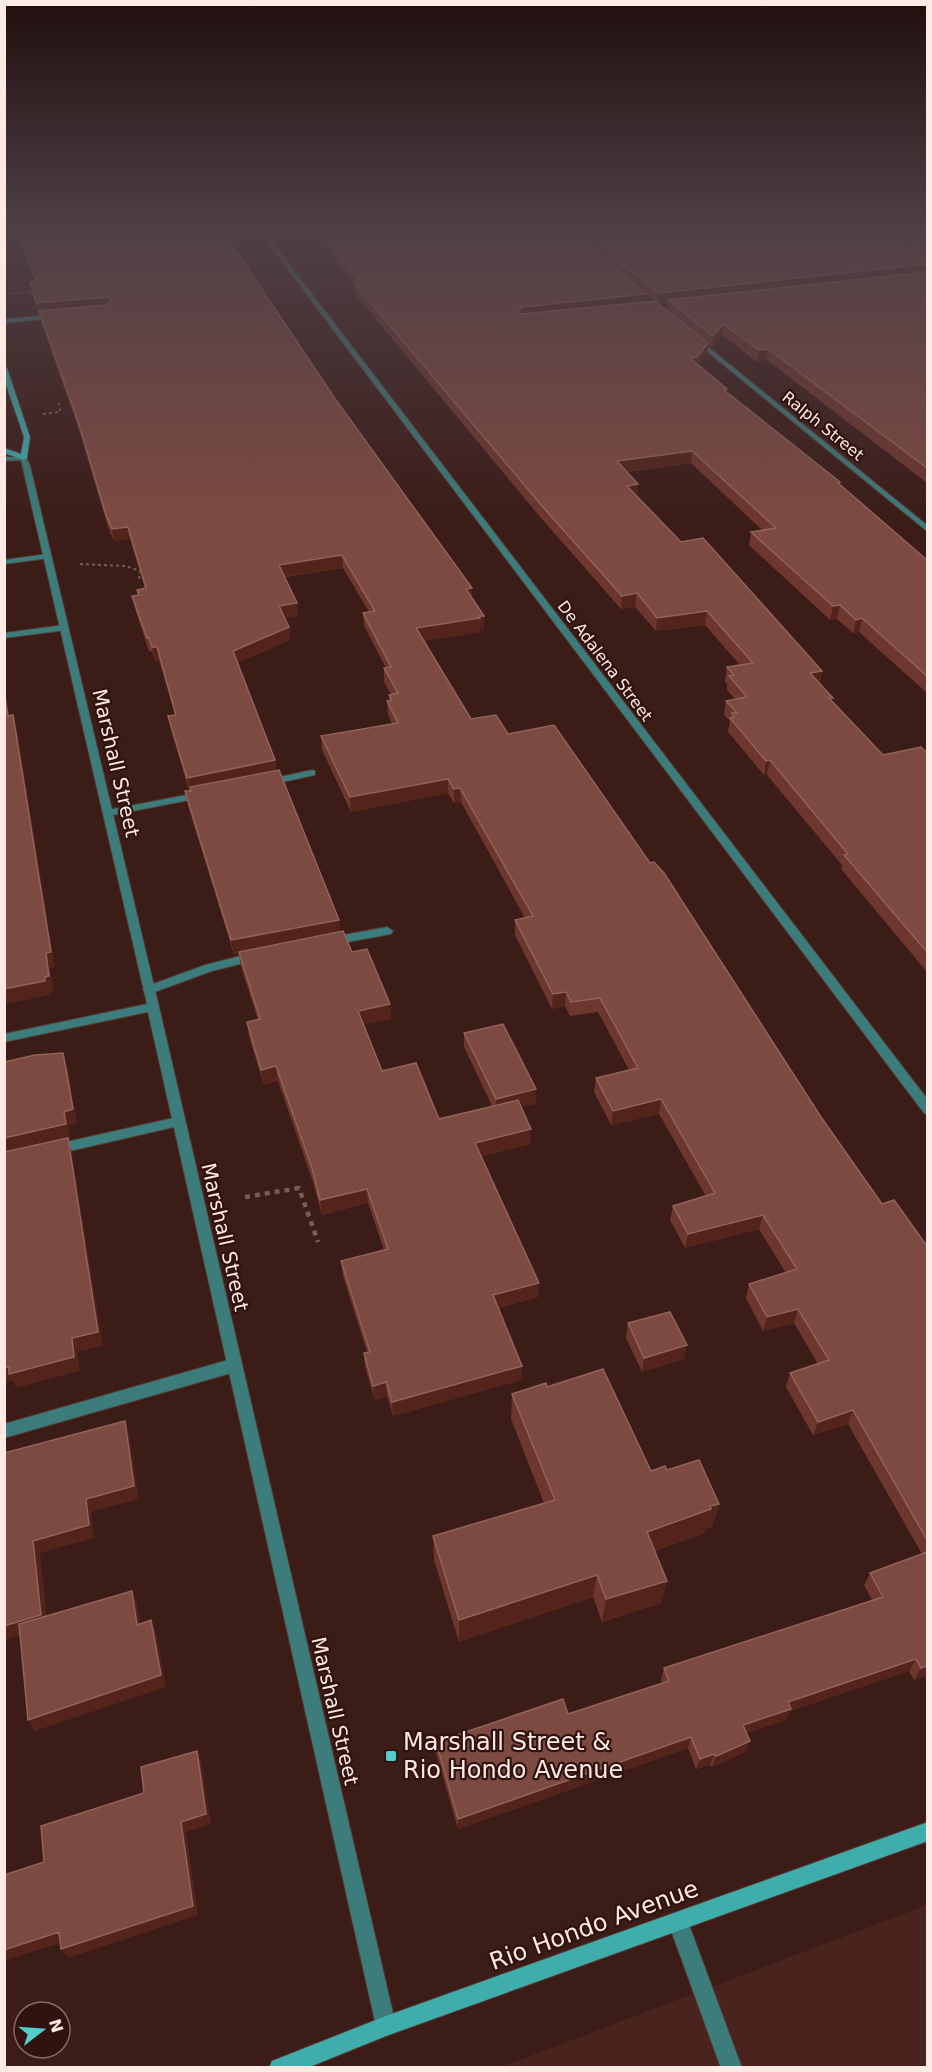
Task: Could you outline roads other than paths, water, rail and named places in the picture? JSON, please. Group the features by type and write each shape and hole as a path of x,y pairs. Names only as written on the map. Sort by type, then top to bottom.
{"street":[{"name":"De Adalena Street","path":"333,327 927,1110"},
{"name":"Ralph Street","path":"690,335 927,530"},
{"name":"Marshall Street","path":"4,368 27,437 24,458 153,1007 386,2026"},
{"path":"4,450 24,458"},
{"path":"4,459 24,458"},
{"path":"4,562 47,556"},
{"path":"4,636 64,628"},
{"path":"256,784 312,773"},
{"path":"108,813 211,793"},
{"path":"320,944 387,931"},
{"path":"149,990 209,968 264,955"},
{"path":"4,1038 153,1007"},
{"path":"38,1153 178,1122"},
{"path":"4,1431 235,1365"},
{"name":"Rio Hondo Avenue","path":"279,2067 386,2026 927,1831"},
{"path":"678,1922 732,2067"}],"place":[{"name":"Marshall Street & Rio Hondo Avenue","path":"391,1756"}]}
